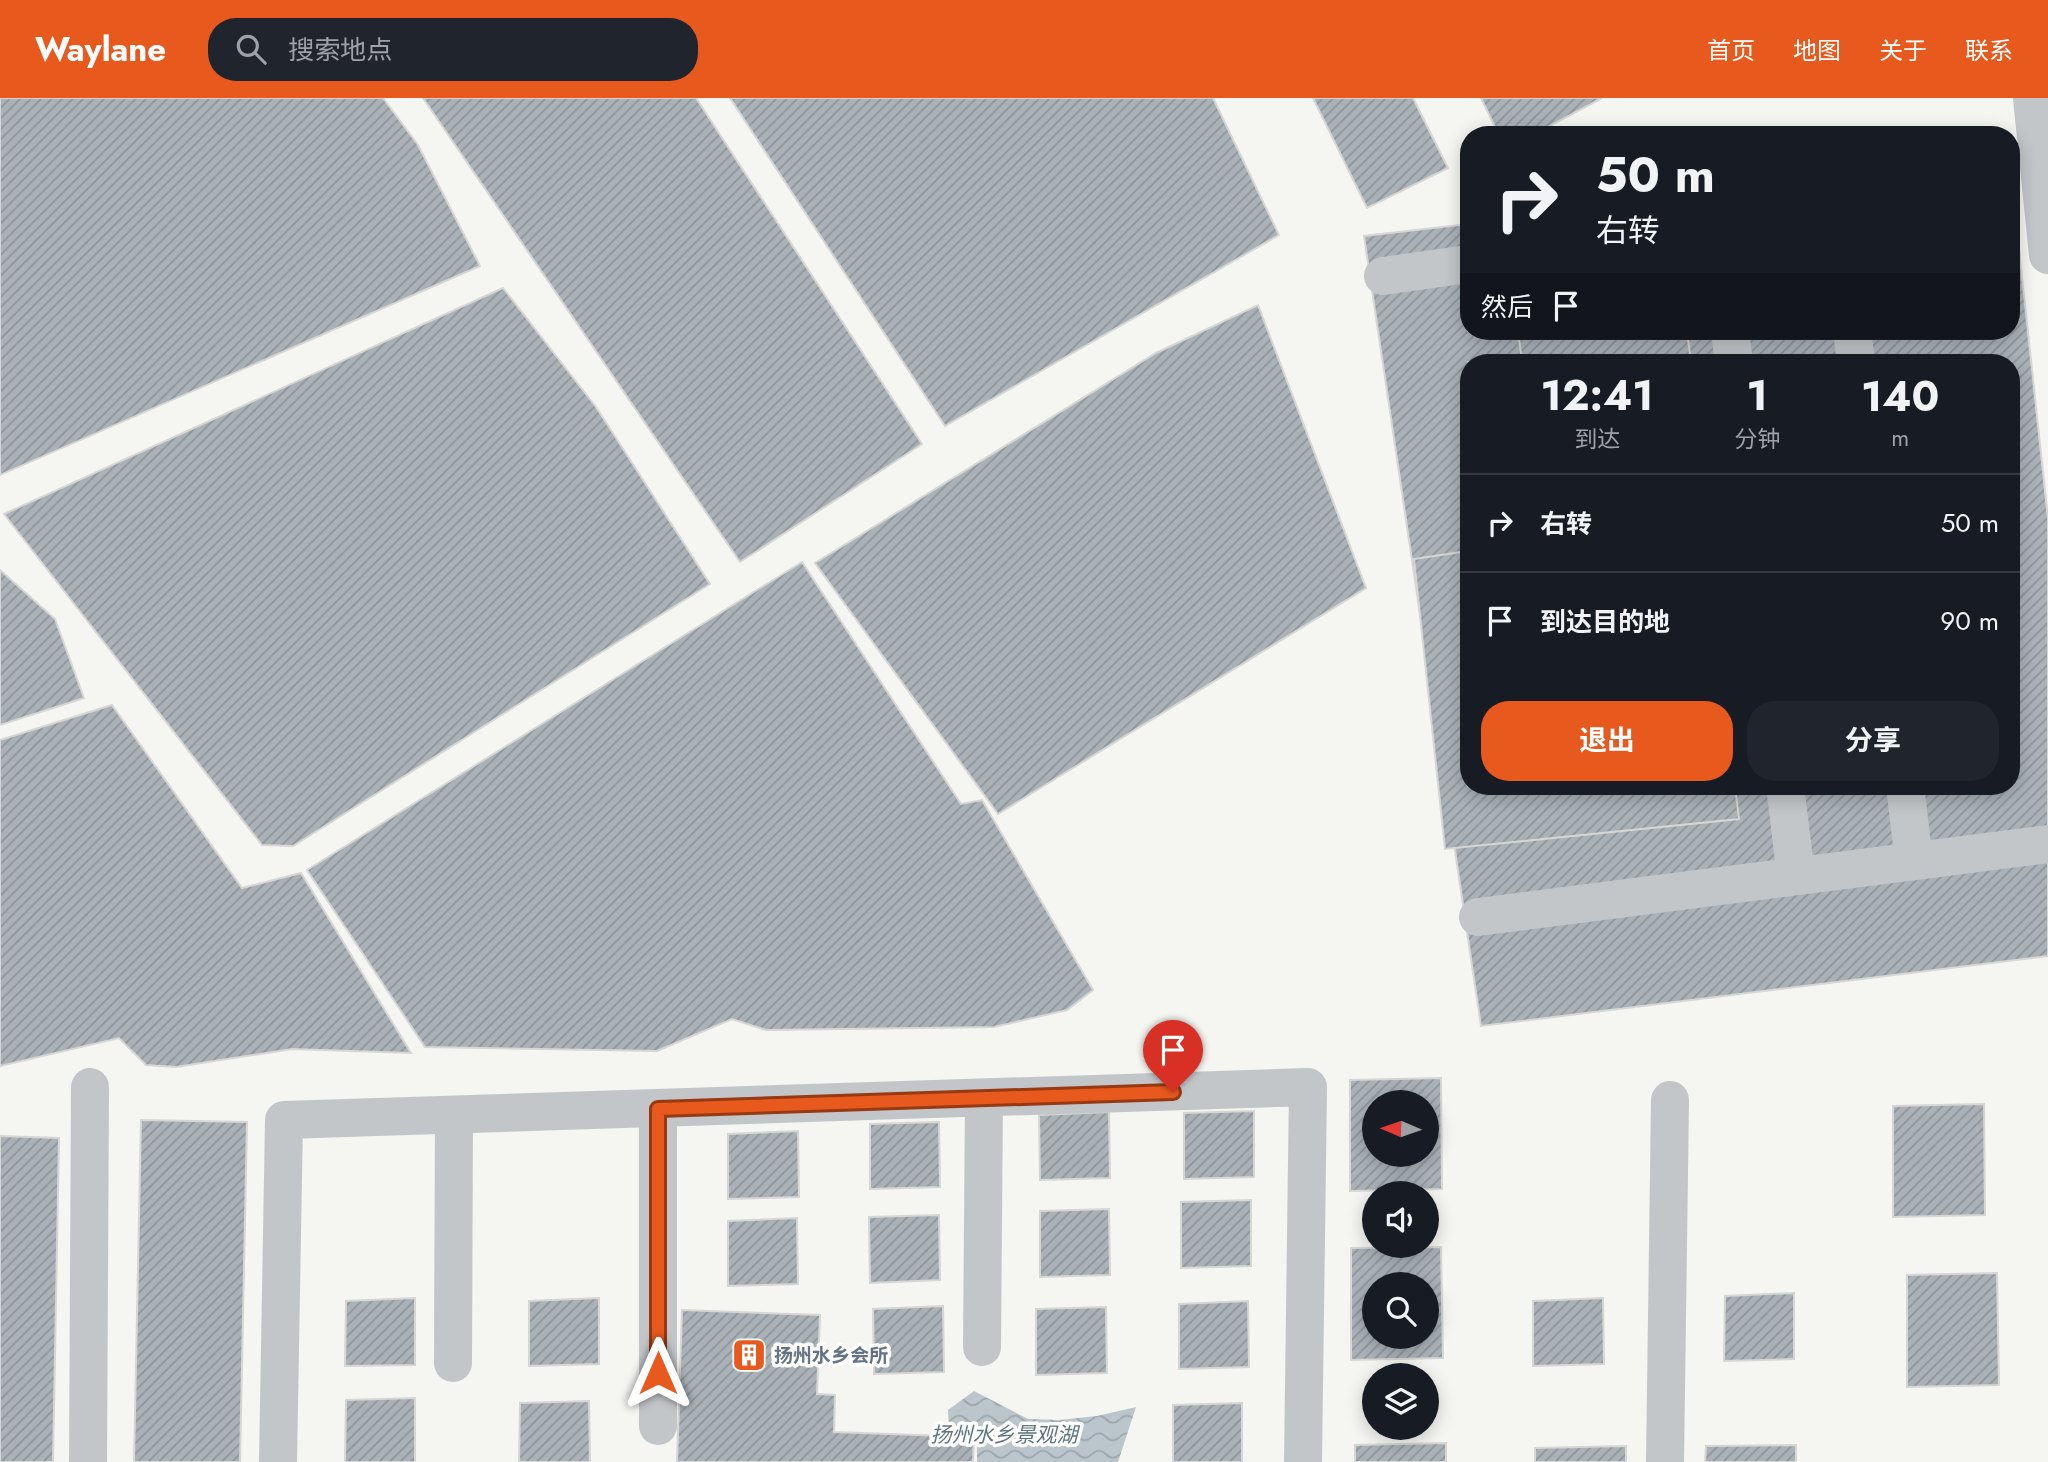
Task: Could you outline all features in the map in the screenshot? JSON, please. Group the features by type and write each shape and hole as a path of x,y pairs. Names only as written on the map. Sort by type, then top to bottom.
{"street":[{"path":"2032,98 2026,187 2048,255"},
{"path":"1383,276 1460,265"},
{"path":"1786,795 1796,876"},
{"path":"1906,795 1913,861"},
{"path":"1478,917 2048,844"},
{"path":"88,1462 90,1087"},
{"path":"278,1462 284,1120 1308,1087 1303,1462"},
{"path":"982,1347 984,1098"},
{"path":"1665,1462 1670,1100"},
{"path":"658,1109 658,1426"},
{"path":"453,1363 454,1115"}],"water":[{"name":"扬州水乡景观湖","path":"974,1391 1028,1419 1060,1420 1097,1416 1136,1407 1118,1462 977,1462 977,1429 949,1428 948,1410"}],"building":[{"path":"0,98 383,98 418,145 480,266 0,475"},
{"path":"423,98 696,98 922,444 740,562"},
{"path":"730,98 1213,98 1279,235 945,426"},
{"path":"1313,98 1413,98 1448,168 1367,208"},
{"path":"1481,98 1602,98 1550,126 1495,126"},
{"path":"1460,225 1460,340 2020,340 2020,258 2048,519 2048,956 1481,1026 1364,236"},
{"path":"503,288 596,407 710,584 293,846 262,845 4,514"},
{"path":"1258,305 1366,588 998,814 815,563 1156,353"},
{"path":"1519,340 1688,340 1690,354 1521,354"},
{"path":"1460,552 1460,795 1736,795 1739,819 1445,849 1414,559"},
{"path":"802,562 961,804 982,800 1093,990 1067,1010 994,1027 766,1030 732,1019 657,1051 425,1047 307,870"},
{"path":"0,570 55,619 84,698 0,725"},
{"path":"112,705 242,888 301,873 411,1053 292,1049 176,1067 146,1065 119,1038 0,1066 0,740"},
{"path":"1441,1078 1442,1189 1439,1189 1439,1181 1362,1181 1362,1191 1350,1191 1350,1080"},
{"path":"1984,1104 1985,1215 1893,1217 1893,1106"},
{"path":"1254,1111 1254,1177 1184,1179 1184,1113"},
{"path":"1109,1112 1110,1178 1040,1180 1039,1115"},
{"path":"141,1120 247,1122 240,1462 134,1462"},
{"path":"939,1122 940,1187 870,1189 870,1124"},
{"path":"798,1131 799,1197 728,1199 728,1134"},
{"path":"0,1136 59,1138 53,1462 0,1462"},
{"path":"1251,1200 1251,1266 1181,1268 1181,1202"},
{"path":"1109,1209 1110,1275 1040,1277 1040,1211"},
{"path":"939,1215 940,1280 870,1283 869,1217"},
{"path":"797,1218 798,1284 728,1286 728,1221"},
{"path":"1441,1247 1443,1358 1351,1360 1351,1248 1362,1248 1362,1258 1439,1258"},
{"path":"1997,1273 1999,1385 1907,1387 1907,1275"},
{"path":"1794,1293 1794,1359 1724,1361 1725,1296"},
{"path":"415,1298 415,1365 345,1366 346,1301"},
{"path":"599,1298 599,1364 529,1366 529,1301"},
{"path":"1603,1298 1604,1364 1533,1366 1533,1301"},
{"path":"1248,1301 1249,1367 1179,1369 1179,1304"},
{"path":"943,1306 944,1372 874,1374 873,1309"},
{"path":"1106,1307 1107,1373 1036,1375 1036,1309"},
{"name":"扬州水乡会所","path":"682,1310 820,1315 817,1394 835,1395 834,1432 974,1437 973,1462 677,1462"},
{"path":"415,1398 415,1462 345,1462 346,1400"},
{"path":"589,1401 590,1462 519,1462 520,1403"},
{"path":"1242,1403 1242,1462 1173,1462 1173,1405"},
{"path":"1446,1443 1446,1462 1355,1462 1355,1445"},
{"path":"1796,1445 1796,1462 1705,1462 1706,1446"},
{"path":"1626,1446 1626,1462 1535,1462 1535,1448"}],"place":[{"name":"扬州水乡会所","path":"749,1355"}],"route":[{"path":"658,1373 658,1109 1173,1092"}]}
